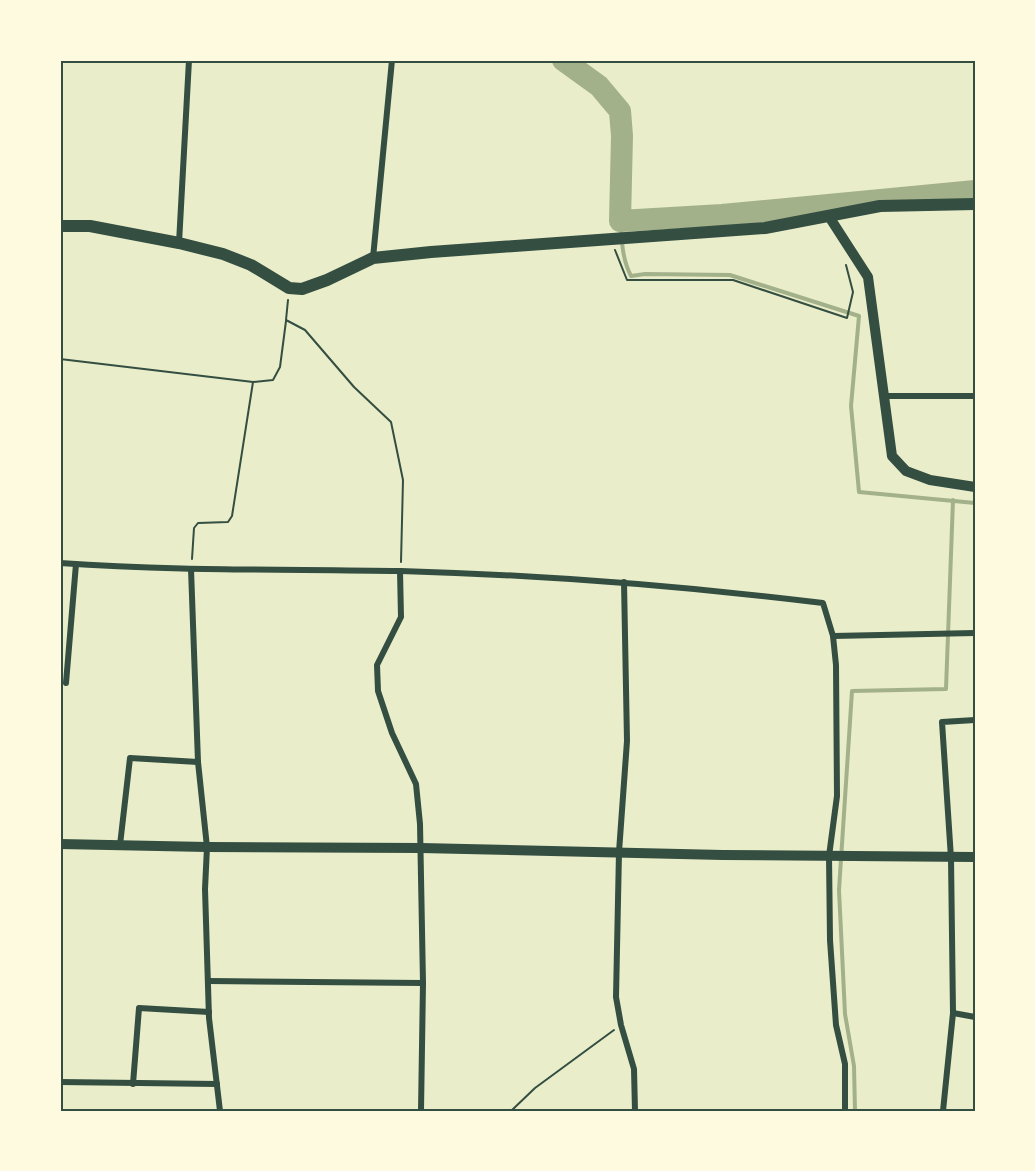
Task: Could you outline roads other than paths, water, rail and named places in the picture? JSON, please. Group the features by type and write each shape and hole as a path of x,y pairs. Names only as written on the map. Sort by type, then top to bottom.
{"main road":[{"path":"60,226 90,226 223,254 251,265 289,288 302,289 373,258 765,228 880,206 975,204"}],"street":[{"path":"179,243 189,60"},
{"path":"373,258 392,60"},
{"path":"828,215 868,277 891,456 906,471 930,480 975,487"},
{"path":"883,396 975,396"},
{"path":"60,563 191,569 400,571 624,582 823,603 833,636 836,665 837,796 830,940 836,1025 845,1064 844,1111"},
{"path":"66,683 76,564"},
{"path":"191,569 198,762 207,848 205,889 209,1012 220,1111"},
{"path":"400,571 401,617 377,665 378,691 392,733 416,784 421,848 423,982 421,1111"},
{"path":"624,582 627,741 619,852 616,997 621,1025 634,1069 635,1111"},
{"path":"833,636 975,633"},
{"path":"943,1111 953,1013 951,858 942,722 975,720"},
{"path":"120,845 130,758 198,762"},
{"path":"60,844 207,848 421,848 975,857"},
{"path":"209,981 423,982"},
{"path":"133,1084 139,1008 209,1012"},
{"path":"953,1013 975,1017"},
{"path":"60,1082 217,1084"}],"waterway":[{"path":"563,60 599,86 620,111 622,136 620,221 722,215 975,191"},
{"path":"620,221 624,256 631,276 645,274 730,275 859,316 851,406 859,492 975,503"},
{"path":"855,1111 854,1066 845,1014 839,890 852,691 946,689 953,500"}]}
